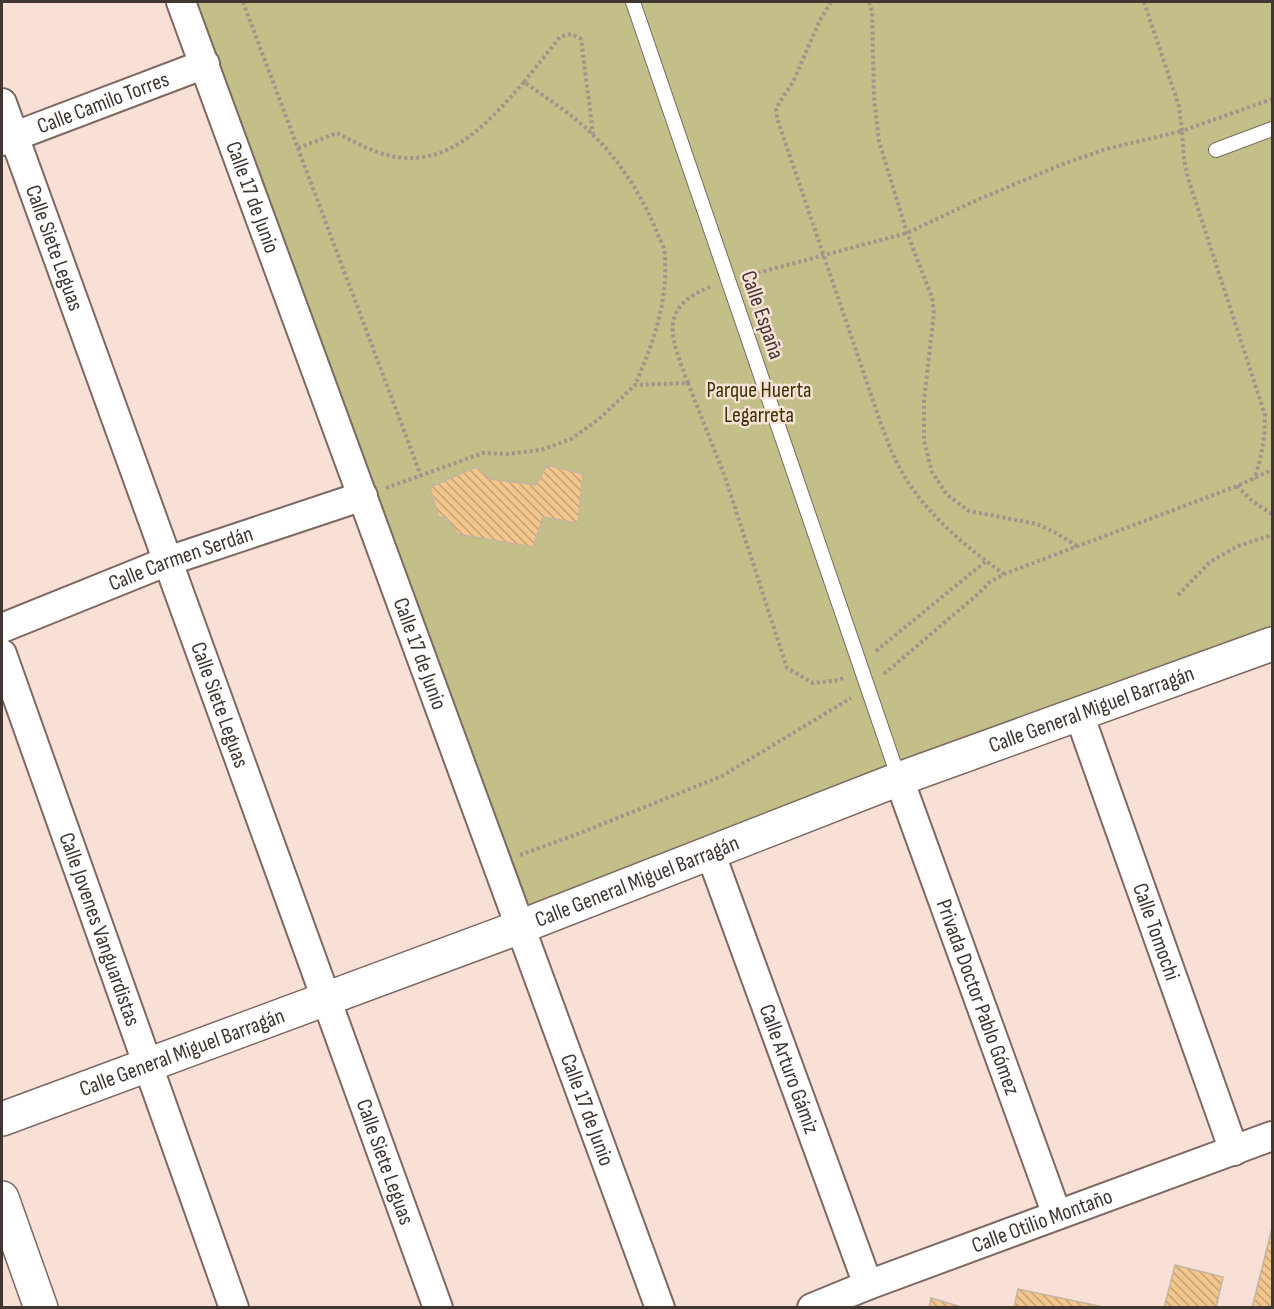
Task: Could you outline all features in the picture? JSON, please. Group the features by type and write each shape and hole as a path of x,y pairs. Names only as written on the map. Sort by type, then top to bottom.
{"main road":[{"name":"Calle General Miguel Barragán","path":"2,1119 520,927 898,779 1272,645"},
{"path":"2,1198 41,1308"}],"street":[{"name":"Calle 17 de Junio","path":"181,2 660,1308"},
{"name":"Calle Camilo Torres","path":"8,139 205,64"},
{"name":"Calle Siete Leguas","path":"2,103 8,139 168,561 438,1308"},
{"name":"Calle Carmen Serdán","path":"2,628 168,561 363,496"},
{"name":"Calle Jovenes Vanguardistas","path":"2,654 234,1308"},
{"name":"Calle Tomochi","path":"1079,714 1234,1150"},
{"name":"Privada Doctor Pablo Gómez","path":"898,779 1057,1215"},
{"name":"Calle Arturo Gámiz","path":"710,852 868,1285"},
{"name":"Calle Otilio Montaño","path":"812,1308 868,1285 1272,1136"}],"lane":[{"name":"Calle España","path":"633,2 898,779"},
{"path":"1216,150 1272,129"}],"path":[{"path":"243,2 421,476"},
{"path":"831,2 820,20 793,82 779,103 776,110 778,121 881,424 897,463 912,488 936,517 1004,574"},
{"path":"869,2 872,11 874,98 879,141 907,233 932,297 934,313 924,400 924,440 932,472 947,495 969,511 1037,524 1056,532 1077,546"},
{"path":"1144,2 1179,106 1188,178 1265,415 1262,456 1254,479"},
{"path":"298,148 337,134 381,153 412,158 443,153 469,138 492,118 560,37 571,34 581,39 593,134"},
{"path":"363,496 483,453 506,454 541,450 571,440 599,419 635,385 652,346 663,297 666,254 648,208 622,170 593,134 524,82"},
{"path":"986,561 840,680 813,683 787,668 725,477 673,341 672,326 677,312 685,301 698,292 728,280 907,233 977,200 1063,164 1106,149 1182,130 1272,99"},
{"path":"635,385 688,383"},
{"path":"1272,470 1237,486 1252,501 1272,514"},
{"path":"1178,595 1210,562 1238,546 1272,535"}],"green space":[{"name":"Parque Huerta Legarreta","path":"181,2 1272,2 1272,644 520,927"}],"building":[{"path":"547,465 583,474 578,523 543,517 533,547 457,534 447,518 438,517 430,487 476,467 491,479 536,485"},
{"path":"1272,1228 1272,1308 1252,1308"},
{"path":"1175,1265 1223,1277 1216,1308 1164,1308"},
{"path":"1018,1289 1108,1308 1014,1308"},
{"path":"931,1298 965,1308 929,1308"}]}
